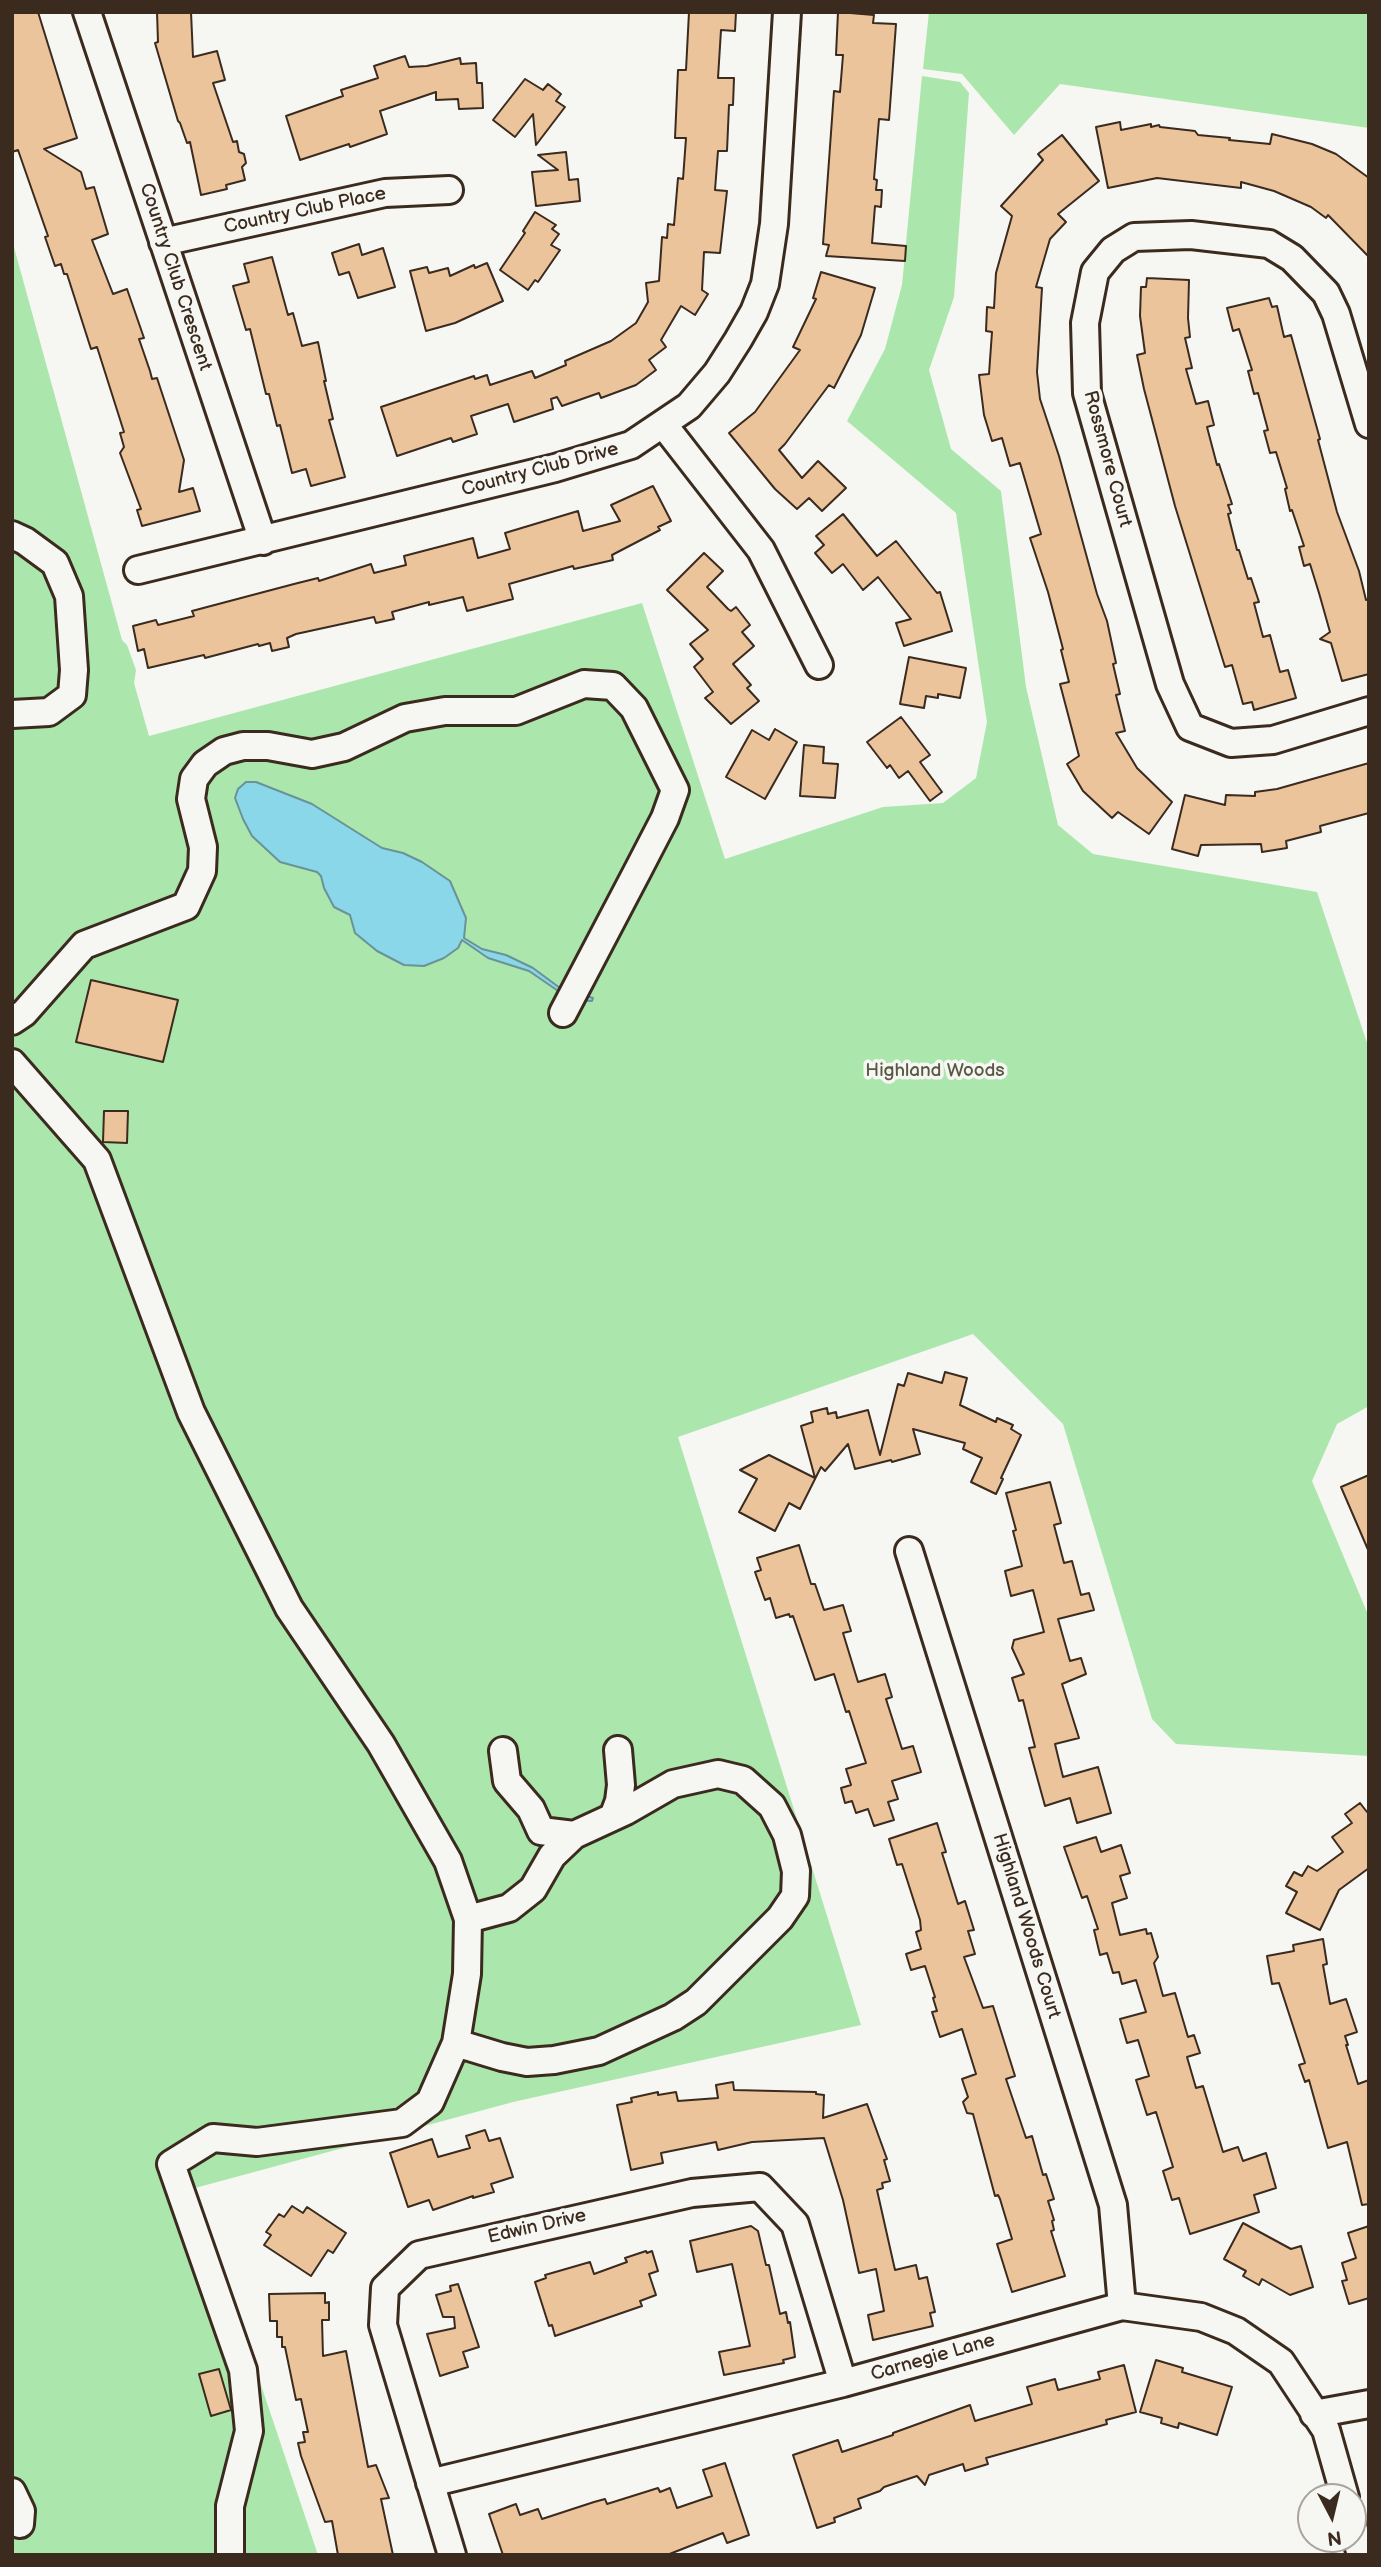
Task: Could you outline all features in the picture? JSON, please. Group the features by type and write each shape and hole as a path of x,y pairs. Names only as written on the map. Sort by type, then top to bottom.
{"street":[{"name":"Country Club Crescent","path":"88,12 263,541"},
{"name":"Country Club Drive","path":"138,570 555,468 631,445 689,406 717,373 754,312 765,284 774,224 787,12"},
{"name":"Country Club Place","path":"163,242 385,193 449,190"},
{"name":"Rossmore Court","path":"1369,424 1336,314 1326,293 1292,258 1269,244 1191,235 1134,237 1112,250 1095,272 1085,323 1087,393 1170,684 1190,727 1231,743 1273,740 1369,711"},
{"path":"663,424 761,550 819,665"},
{"path":"12,535 25,541 55,564 69,596 74,670 72,695 49,712 12,714"},
{"path":"12,1021 24,1013 84,945 186,906 202,870 203,847 191,799 194,779 205,764 224,751 243,746 268,746 312,754 344,747 405,718 445,711 516,711 584,684 613,686 634,708 675,790 665,818 563,1013"},
{"path":"12,1063 97,1160 191,1412 289,1608 382,1744 448,1861 468,1919 467,1974 456,2043 430,2102 402,2123 257,2143 214,2138 172,2164 243,2370 249,2431 230,2506 230,2555"},
{"name":"Highland Woods Court","path":"909,1551 1113,2205 1122,2306"},
{"path":"613,1817 620,1801 618,1750"},
{"path":"503,1751 507,1781 531,1808 541,1832 574,1835"},
{"path":"456,2043 527,2062 554,2060 599,2051 673,2017 696,2002 780,1918 795,1896 796,1871 788,1835 772,1806 743,1780 718,1774 673,1784 574,1835 552,1856 533,1889 509,1908 468,1919"},
{"name":"Edwin Drive","path":"452,2555 383,2325 385,2288 419,2255 692,2193 760,2187 795,2224 843,2383"},
{"name":"Carnegie Lane","path":"430,2483 843,2383 1122,2306 1201,2317 1236,2331 1281,2362 1326,2430 1341,2483"},
{"path":"1314,2414 1369,2404"},
{"path":"12,2492 21,2511 20,2524"}],"green space":[{"path":"929,12 1369,12 1369,128 1060,84 1014,135 962,74 923,69"},
{"name":"Highland Woods","path":"922,76 960,82 969,93 954,297 929,370 951,449 1001,491 1026,687 1058,825 1093,854 1317,892 1369,1049 1369,1406 1337,1424 1312,1481 1369,1617 1369,1756 1176,1744 1152,1719 1063,1424 973,1334 678,1437 861,2025 513,2102 195,2188 318,2555 12,2555 12,240 122,640 127,645 136,670 134,683 149,736 642,603 725,859 883,807 943,803 976,778 987,722 956,513 847,421 885,349 902,285"}],"water":[{"path":"246,782 256,782 312,804 382,848 403,853 422,862 450,881 466,918 464,938 482,949 506,955 533,968 560,988 593,998 592,1001 575,1000 564,995 529,971 488,958 462,940 458,948 444,958 424,966 404,965 377,951 355,933 350,915 334,907 317,872 280,862 252,836 235,798 238,789"}],"building":[{"path":"12,12 38,12 77,138 44,149 81,172 86,189 94,187 108,234 92,240 113,294 127,289 144,338 139,339 152,379 157,378 184,460 179,492 193,488 200,511 142,526 137,510 141,509 120,453 124,447 120,433 124,432 97,347 91,349 67,274 64,274 61,264 55,266 45,237 48,236 18,150 12,152"},
{"path":"157,12 191,12 193,57 217,51 225,80 213,83 233,142 237,141 239,152 244,154 246,163 242,167 245,180 226,185 227,189 201,195 190,142 187,143 178,121 155,43 158,42"},
{"path":"689,12 736,12 735,31 721,30 718,78 734,78 733,105 729,105 727,151 718,151 715,190 727,191 720,253 704,252 702,290 708,294 695,315 681,306 661,340 666,347 649,360 656,370 636,385 601,398 599,393 562,406 557,397 551,399 553,409 514,422 508,404 471,416 477,434 453,442 451,438 397,456 381,407 474,376 475,379 487,375 490,385 532,371 535,378 566,365 565,361 611,341 636,323 648,302 646,283 659,281 662,237 667,238 668,224 674,225 678,178 683,179 686,138 675,138 678,70 686,70"},
{"path":"838,12 874,15 873,23 896,24 889,120 879,119 874,179 877,180 876,190 882,190 881,207 875,206 872,243 906,246 905,261 826,256 829,245 823,244 834,91 840,92 843,55 836,55"},
{"path":"405,56 409,67 427,66 460,58 461,64 476,63 477,83 482,83 483,108 459,109 458,99 436,100 436,92 380,111 387,134 300,160 286,116 343,96 341,90 378,78 374,66"},
{"path":"525,79 543,90 548,84 561,94 556,101 565,107 536,145 533,114 515,137 493,120"},
{"path":"1120,122 1121,130 1151,124 1151,127 1159,125 1195,131 1198,135 1270,144 1272,134 1312,144 1336,154 1369,178 1369,257 1328,215 1326,218 1311,207 1274,191 1241,182 1241,188 1157,178 1108,188 1096,127"},
{"path":"1062,135 1099,181 1058,214 1066,222 1050,239 1036,287 1042,288 1037,372 1040,399 1107,621 1120,694 1116,695 1125,731 1116,733 1137,768 1172,802 1149,834 1118,812 1112,818 1083,791 1067,764 1079,756 1060,684 1069,682 1061,650 1063,649 1030,538 1041,534 1020,463 1010,466 1002,438 992,441 984,415 979,375 989,374 992,332 986,331 987,307 994,308 996,273 1012,216 1001,206 1043,160 1038,154"},
{"path":"566,152 569,180 578,179 580,201 536,206 532,172 558,170 538,155"},
{"path":"535,212 556,225 552,229 559,234 551,245 560,250 538,282 535,280 528,290 500,270 525,233 523,231"},
{"path":"359,244 362,255 383,248 395,287 358,298 349,272 339,275 332,253"},
{"path":"272,257 288,315 293,313 302,346 318,342 333,419 329,420 345,477 311,486 306,469 292,473 280,425 277,426 269,394 266,394 250,329 246,330 233,286 249,282 244,264"},
{"path":"487,263 503,301 455,323 426,331 410,271 427,267 429,273 448,268 450,276 474,265 475,268"},
{"path":"821,272 875,288 861,335 834,388 829,385 779,450 802,478 818,461 846,488 822,511 809,498 797,509 775,489 729,433 755,412 800,350 793,347 816,299 813,298"},
{"path":"1147,278 1189,280 1190,337 1185,338 1192,368 1186,369 1196,404 1208,401 1214,425 1207,427 1217,465 1219,464 1232,504 1228,505 1231,513 1228,514 1237,550 1259,602 1254,603 1263,637 1270,635 1280,672 1288,670 1296,698 1254,710 1252,702 1243,704 1232,665 1225,667 1175,506 1137,355 1145,353 1140,316 1141,287 1146,287"},
{"path":"1269,298 1272,307 1277,306 1284,337 1291,335 1337,512 1359,571 1366,600 1369,599 1369,674 1342,681 1331,643 1320,639 1330,632 1310,564 1304,566 1299,547 1304,546 1292,510 1290,511 1285,489 1287,488 1276,452 1270,453 1264,431 1268,430 1258,393 1254,394 1248,371 1252,370 1239,329 1233,331 1227,308"},
{"path":"653,486 671,521 658,527 660,530 612,555 613,560 574,569 573,566 509,584 513,599 467,611 463,597 429,605 429,602 392,612 394,619 376,623 374,617 296,634 287,638 289,647 272,651 270,643 258,644 205,658 204,655 148,668 144,649 138,651 133,626 156,620 158,625 194,616 192,611 318,578 319,581 371,564 374,573 406,565 404,556 473,538 478,558 510,549 505,533 578,511 583,531 620,521 611,505"},
{"path":"843,514 877,556 896,541 937,593 940,592 952,631 904,646 896,623 911,619 878,577 863,590 843,564 832,573 815,553 824,545 816,536"},
{"path":"704,553 723,571 707,587 728,609 731,611 736,607 750,625 742,632 754,646 733,664 751,685 747,688 759,701 731,724 705,698 713,692 694,667 703,659 690,644 708,630 667,590"},
{"path":"909,657 966,668 960,698 938,694 938,698 926,696 924,708 900,704"},
{"path":"901,717 930,755 920,762 942,792 930,801 908,771 899,778 890,765 887,768 867,742"},
{"path":"775,729 797,742 765,799 726,777 752,730 769,740"},
{"path":"804,745 824,747 823,763 838,764 835,798 800,796"},
{"path":"1369,763 1369,813 1320,826 1321,832 1286,841 1287,848 1262,852 1261,844 1201,845 1198,856 1172,849 1185,795 1225,805 1226,795 1255,796 1255,792 1277,789"},
{"path":"91,980 178,1000 163,1062 76,1042"},
{"path":"104,1111 128,1111 127,1143 103,1142"},
{"path":"945,1372 967,1378 960,1405 996,1422 997,1418 1013,1425 1011,1429 1021,1435 996,1494 971,1482 982,1458 963,1449 965,1443 913,1429 920,1454 892,1462 891,1460 855,1469 848,1444 825,1471 821,1467 800,1509 789,1503 775,1531 739,1512 757,1479 740,1470 769,1455 815,1478 801,1426 813,1422 811,1412 827,1408 828,1414 836,1412 837,1418 868,1410 880,1455 898,1384 904,1386 908,1373 942,1383"},
{"path":"1369,1475 1369,1552 1341,1487"},
{"path":"1050,1482 1061,1523 1054,1525 1064,1563 1072,1561 1081,1595 1089,1593 1094,1610 1058,1619 1070,1661 1081,1658 1086,1674 1062,1684 1079,1738 1055,1744 1063,1777 1098,1767 1111,1813 1077,1823 1070,1798 1045,1806 1029,1748 1035,1747 1023,1700 1019,1701 1012,1678 1024,1674 1012,1648 1014,1640 1044,1632 1033,1590 1011,1596 1005,1571 1022,1566 1006,1493"},
{"path":"799,1545 811,1584 815,1584 824,1610 843,1605 851,1631 843,1633 858,1682 885,1674 892,1697 886,1699 902,1749 913,1746 921,1772 892,1781 898,1799 888,1802 894,1820 874,1826 868,1809 856,1813 852,1801 845,1803 841,1788 851,1785 846,1769 866,1763 849,1711 846,1712 834,1674 815,1680 793,1616 790,1617 789,1614 776,1618 770,1598 765,1600 755,1572 761,1570 757,1558"},
{"path":"1360,1803 1369,1811 1369,1868 1339,1890 1320,1930 1286,1913 1297,1892 1286,1886 1294,1872 1302,1876 1308,1866 1317,1871 1343,1852 1332,1837 1352,1823 1345,1814"},
{"path":"937,1823 946,1852 942,1853 958,1904 965,1901 974,1930 968,1931 975,1954 964,1957 983,2008 993,2006 1015,2076 1006,2079 1026,2138 1032,2136 1043,2175 1046,2174 1054,2199 1048,2201 1054,2220 1054,2230 1051,2231 1065,2276 1012,2292 997,2244 1012,2239 1000,2199 998,2195 995,2196 973,2114 967,2113 963,2102 968,2097 962,2079 976,2074 962,2029 940,2037 932,2012 937,2011 933,1998 935,1997 925,1966 911,1970 906,1954 921,1949 916,1932 921,1930 920,1920 902,1864 897,1865 889,1839"},
{"path":"1096,1837 1101,1852 1121,1845 1130,1873 1120,1876 1127,1898 1112,1903 1120,1935 1146,1929 1147,1934 1151,1933 1158,1957 1154,1963 1163,1996 1175,1993 1188,2037 1194,2035 1200,2053 1187,2057 1196,2088 1203,2086 1223,2152 1238,2147 1243,2161 1266,2153 1276,2188 1254,2195 1259,2212 1190,2234 1179,2198 1172,2200 1163,2171 1173,2167 1156,2112 1147,2115 1136,2080 1149,2076 1138,2040 1127,2043 1120,2019 1146,2012 1136,1980 1122,1984 1119,1972 1113,1973 1107,1953 1100,1955 1094,1930 1098,1929 1087,1896 1082,1898 1064,1847"},
{"path":"1323,1939 1327,1964 1323,1965 1330,2004 1346,1999 1357,2032 1345,2036 1346,2045 1358,2084 1369,2080 1369,2204 1362,2205 1347,2142 1328,2148 1309,2080 1305,2082 1299,2065 1305,2063 1279,1983 1272,1984 1267,1956 1294,1951 1293,1945"},
{"path":"733,2082 734,2090 816,2092 824,2095 823,2118 867,2104 887,2159 884,2160 890,2181 882,2183 883,2188 877,2190 895,2270 916,2265 919,2279 927,2277 935,2312 930,2313 933,2326 873,2340 868,2315 884,2311 876,2269 859,2273 843,2200 824,2138 752,2142 718,2150 716,2142 661,2153 663,2163 631,2170 617,2105 632,2102 631,2098 658,2092 658,2095 676,2092 678,2101 718,2098 716,2085"},
{"path":"485,2130 489,2141 500,2138 513,2177 491,2184 494,2192 473,2196 433,2210 429,2200 408,2207 390,2153 432,2139 438,2157 470,2148 466,2136"},
{"path":"292,2206 303,2213 307,2207 346,2233 333,2253 328,2250 311,2276 264,2245 271,2235 266,2232 279,2214 284,2217"},
{"path":"1243,2223 1291,2249 1301,2246 1313,2287 1290,2295 1262,2279 1259,2285 1243,2276 1246,2271 1224,2259"},
{"path":"751,2226 758,2231 780,2314 786,2312 788,2323 790,2322 795,2357 783,2360 784,2363 724,2375 719,2352 750,2346 732,2264 697,2272 690,2241"},
{"path":"1369,2226 1369,2298 1349,2304 1342,2281 1347,2280 1342,2263 1356,2258 1348,2233"},
{"path":"652,2251 658,2271 649,2274 656,2295 640,2301 642,2306 555,2336 552,2325 549,2326 535,2282 546,2278 545,2275 590,2262 594,2274 627,2262 625,2258"},
{"path":"458,2284 479,2347 463,2352 468,2367 440,2376 427,2334 455,2328 454,2317 443,2317 436,2295 451,2291 450,2286"},
{"path":"325,2293 325,2303 329,2302 329,2320 322,2320 323,2356 346,2351 368,2467 376,2465 389,2498 381,2499 393,2555 338,2555 332,2521 325,2522 301,2456 298,2443 305,2442 303,2432 308,2432 301,2399 296,2400 285,2347 282,2347 282,2337 277,2337 277,2321 270,2321 269,2294"},
{"path":"1156,2360 1183,2368 1182,2372 1232,2387 1217,2435 1179,2423 1178,2428 1161,2423 1162,2418 1140,2412"},
{"path":"1124,2365 1136,2412 1106,2420 1107,2424 986,2458 988,2464 965,2471 963,2464 929,2475 925,2485 917,2476 884,2487 858,2499 861,2508 817,2528 793,2455 838,2440 842,2452 970,2405 975,2421 1032,2404 1027,2387 1055,2379 1058,2390 1100,2379 1098,2372"},
{"path":"219,2369 231,2410 211,2416 199,2374"},
{"path":"725,2463 749,2535 727,2543 723,2533 667,2555 503,2555 489,2514 516,2504 520,2515 538,2509 542,2519 605,2499 607,2504 658,2488 660,2492 670,2488 677,2508 712,2496 703,2470"}]}
